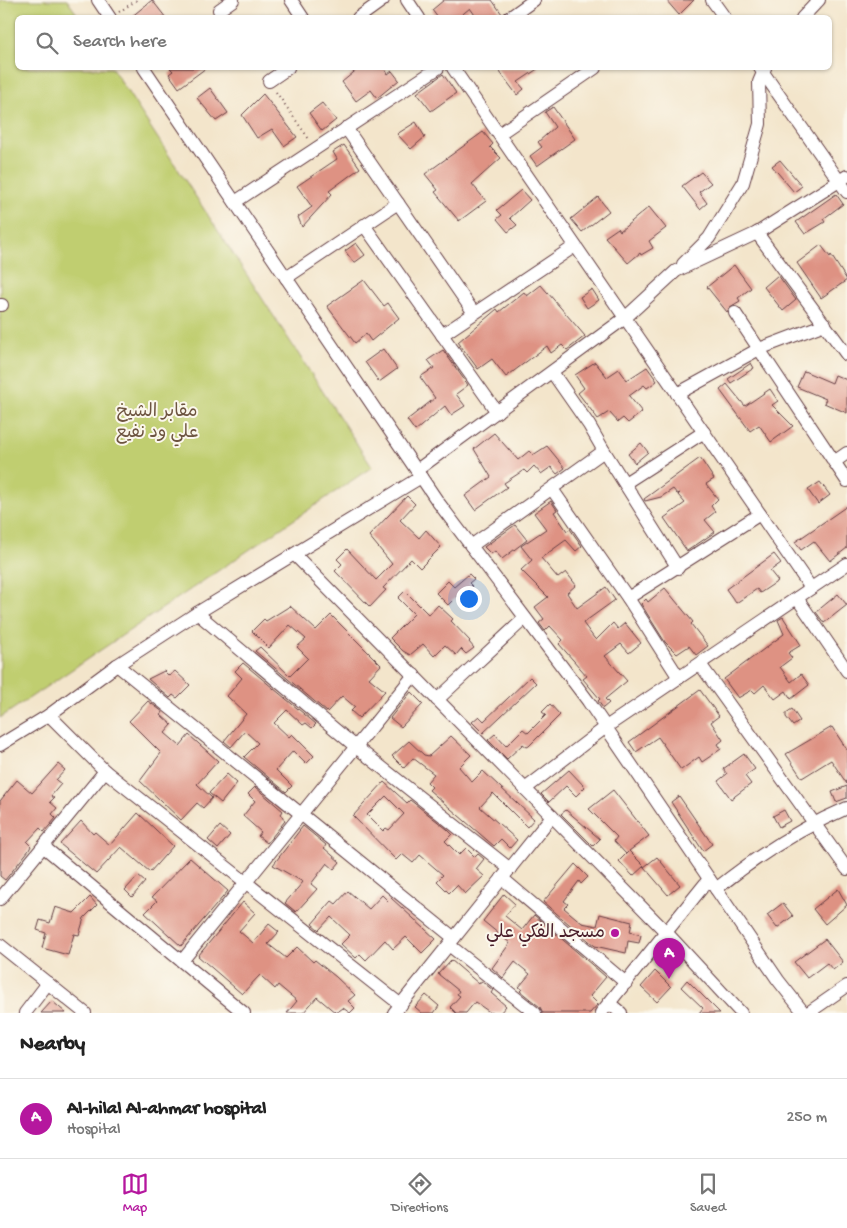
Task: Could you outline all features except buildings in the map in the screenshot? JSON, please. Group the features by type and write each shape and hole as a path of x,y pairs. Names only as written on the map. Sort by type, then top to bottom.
{"street":[{"path":"98,0 112,15"},
{"path":"219,10 233,0"},
{"path":"291,0 301,15"},
{"path":"362,15 382,0"},
{"path":"407,0 417,15"},
{"path":"712,0 723,15"},
{"path":"805,15 819,0"},
{"path":"513,15 531,1"},
{"path":"145,70 419,473 606,727 778,980 806,1013 847,986"},
{"path":"269,81 285,70"},
{"path":"235,202 435,70"},
{"path":"454,70 811,588"},
{"path":"499,134 591,70"},
{"path":"0,745 49,715 117,665 196,613 295,555 419,473 497,412 625,318 709,238 743,183 760,124 759,82 762,70"},
{"path":"763,70 843,179 847,192"},
{"path":"346,128 474,314"},
{"path":"676,271 757,233 843,179"},
{"path":"286,278 398,203"},
{"path":"364,225 497,412"},
{"path":"757,233 847,355"},
{"path":"442,335 576,246"},
{"path":"735,313 847,481"},
{"path":"677,394 759,349 824,324"},
{"path":"552,372 589,425 678,568"},
{"path":"625,483 704,432"},
{"path":"471,546 604,450"},
{"path":"834,462 847,453"},
{"path":"552,489 628,598 679,678"},
{"path":"628,598 678,568 760,514"},
{"path":"295,555 666,932 741,1013"},
{"path":"525,789 606,727 847,564"},
{"path":"797,598 847,671"},
{"path":"196,613 506,874 626,983"},
{"path":"437,700 525,618"},
{"path":"700,664 847,869"},
{"path":"117,665 301,814 535,1013"},
{"path":"182,961 414,675"},
{"path":"49,715 105,771 246,881 398,1009 552,816"},
{"path":"0,899 105,771"},
{"path":"621,1013 605,1008 666,932 713,884 814,822 847,808"},
{"path":"44,847 244,1013"},
{"path":"0,945 85,1013"},
{"path":"25,1013 48,983"}],"path":[{"path":"114,15 137,0"},
{"path":"269,81 316,148"}],"green space":[{"name":"مقابر الشيخ علي ود نفيع","path":"0,0 67,0 78,15 15,15 15,70 113,70 372,467 0,718"}],"place":[{"name":"مسجد الفكي علي","path":"615,933"},
{"name":"Al-hilal Al-ahmar hospital","path":"669,979"}]}
